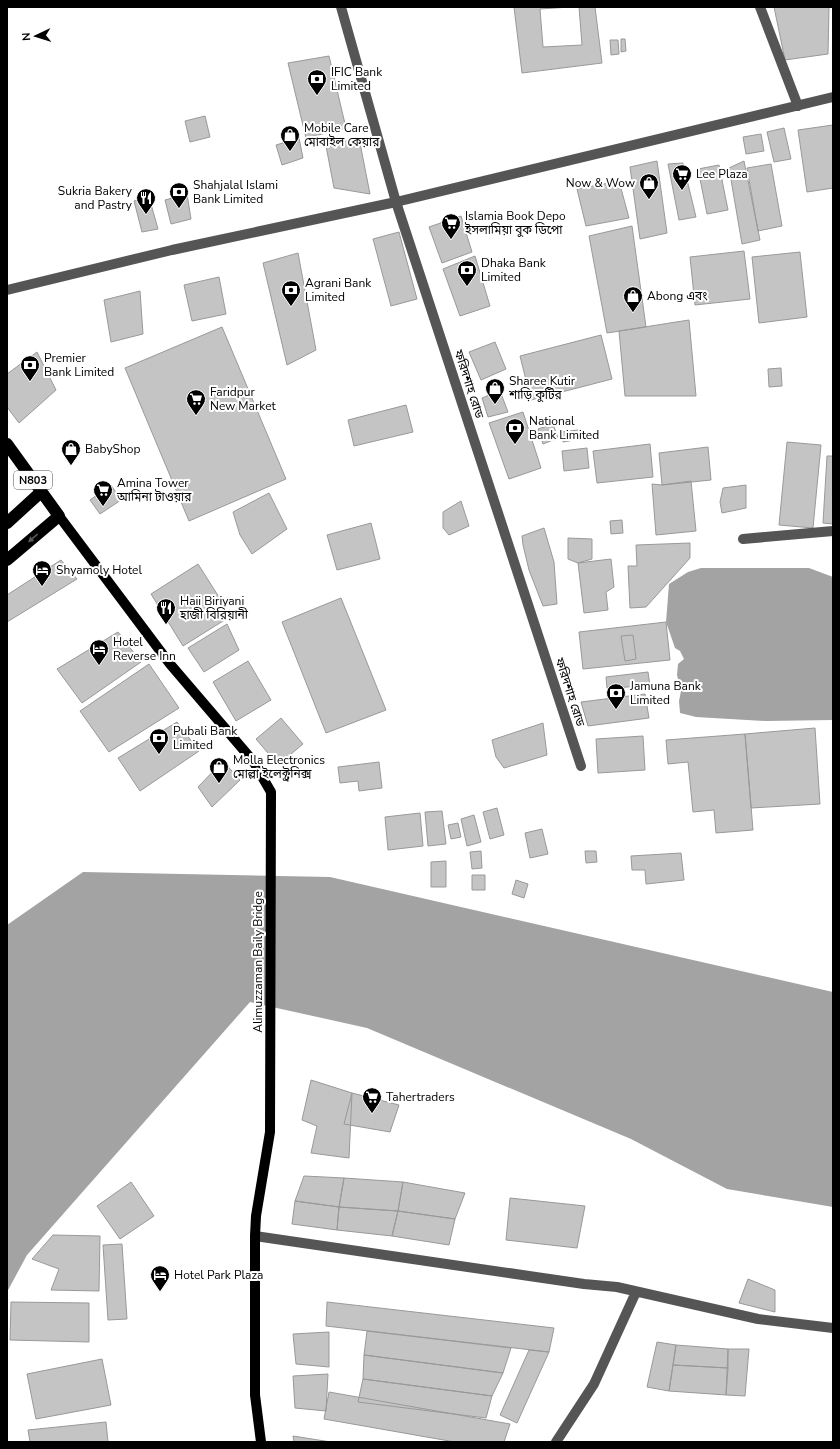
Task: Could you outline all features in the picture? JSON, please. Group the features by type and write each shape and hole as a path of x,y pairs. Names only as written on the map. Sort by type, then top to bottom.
{"highway":[{"name":"N803","path":"7,444 59,516"},
{"name":"N803","path":"7,523 41,492"},
{"path":"7,560 59,516"}],"main road":[{"name":"Alimuzzaman Baily Bridge","path":"59,516 170,664 253,761 271,792 270,1132 256,1216 255,1236 255,1395 261,1442"}],"street":[{"name":"ফরিদশাহ রোড","path":"341,7 396,202 580,766"},
{"path":"760,7 798,106"},
{"path":"7,290 172,250 396,202 833,97"},
{"path":"743,539 833,532"},
{"path":"255,1236 584,1284 617,1287 758,1319 833,1328"},
{"path":"556,1442 594,1384 636,1292"}],"shaded area":[{"path":"701,568 809,568 833,577 833,720 766,721 696,717 680,713 679,701 681,691 677,675 678,664 684,659 680,651 675,648 666,622 669,584 688,572"},
{"path":"83,872 330,877 833,992 833,1207 727,1189 631,1139 367,1028 250,1002 27,1255 7,1292 7,925"}],"building":[{"path":"514,7 570,7 540,9 543,47 582,45 579,7 595,7 602,63 522,73"},
{"path":"774,7 829,7 828,54 785,60"},
{"path":"621,39 625,39 626,51 621,52"},
{"path":"610,40 618,40 619,54 611,55"},
{"name":"IFIC Bank Limited","path":"329,56 346,128 306,138 288,63"},
{"path":"205,116 210,137 190,142 185,121"},
{"path":"833,125 833,188 807,192 798,130"},
{"path":"784,128 791,159 774,162 767,132"},
{"path":"761,134 764,151 746,154 743,137"},
{"name":"Mobile Care মোবাইল কেয়ার","path":"299,138 303,158 282,165 276,145"},
{"path":"359,138 370,194 334,188 326,146"},
{"name":"Now & Wow","path":"657,161 667,233 640,239 630,167"},
{"path":"744,161 760,240 742,244 729,168"},
{"name":"Lee Plaza","path":"683,163 696,217 679,220 668,164"},
{"path":"771,164 782,226 758,231 747,168"},
{"path":"719,165 728,210 707,214 698,169"},
{"path":"619,181 629,218 586,226 577,189"},
{"name":"Shahjalal Islami Bank Limited","path":"187,194 191,219 171,224 165,200"},
{"name":"Sukria Bakery and Pastry","path":"149,197 158,229 142,232 134,201"},
{"name":"Islamia Book Depo ইসলামিয়া বুক ডিপো","path":"461,216 472,252 442,263 429,227"},
{"path":"632,226 646,327 607,333 589,236"},
{"path":"399,232 417,299 391,306 373,239"},
{"path":"744,251 750,299 695,305 690,257"},
{"path":"800,252 807,317 759,323 752,257"},
{"name":"Agrani Bank Limited","path":"298,253 316,350 287,365 263,263"},
{"name":"Dhaka Bank Limited","path":"475,256 490,306 460,316 443,269"},
{"path":"219,277 226,314 192,321 184,285"},
{"path":"140,291 143,334 111,342 104,300"},
{"path":"689,320 696,396 625,396 619,331"},
{"path":"222,327 286,479 189,521 125,368"},
{"path":"601,335 612,379 531,400 520,356"},
{"path":"495,342 506,369 481,380 469,352"},
{"name":"Premier Bank Limited","path":"37,352 56,390 19,423 7,407 7,374"},
{"path":"781,368 782,386 769,387 768,369"},
{"name":"Sharee Kutir শাড়ি কুটির","path":"500,391 508,412 488,417 482,398"},
{"path":"406,405 413,432 354,446 348,420"},
{"name":"National Bank Limited","path":"523,412 541,468 509,479 489,423"},
{"path":"553,424 558,438 543,444 538,429"},
{"path":"578,430 580,439 563,442 561,432"},
{"path":"787,442 821,445 813,528 779,525"},
{"path":"650,444 653,477 597,483 593,451"},
{"path":"708,447 711,480 662,485 659,453"},
{"path":"587,448 589,468 564,471 562,451"},
{"path":"827,456 833,456 833,524 823,523"},
{"path":"691,481 696,531 656,535 652,484 662,485"},
{"name":"Amina Tower আমিনা টাওয়ার","path":"111,485 121,500 100,514 90,500"},
{"path":"746,485 746,508 722,513 720,502 723,488"},
{"path":"269,493 287,529 252,554 240,535 233,512"},
{"path":"461,501 469,526 449,535 443,528 443,512"},
{"path":"622,520 623,533 611,534 610,521"},
{"path":"371,523 380,559 337,570 327,535"},
{"path":"544,528 554,562 557,604 543,606 529,570 522,536"},
{"path":"568,538 592,539 592,559 578,563 568,559"},
{"path":"690,543 690,558 646,607 630,608 628,566 637,566 636,545"},
{"path":"611,559 614,587 606,592 608,610 584,613 578,563"},
{"name":"Shyamoly Hotel","path":"61,560 77,579 7,622 7,595"},
{"path":"198,564 231,616 183,646 151,594"},
{"path":"341,598 386,710 326,733 282,622"},
{"path":"666,622 670,660 583,669 579,632"},
{"path":"227,624 239,650 204,672 188,648"},
{"name":"Hotel Reverse Inn","path":"118,632 141,662 82,703 57,669"},
{"path":"633,635 636,659 625,661 621,636"},
{"path":"248,661 271,700 236,721 213,682"},
{"path":"149,664 179,708 109,752 80,711"},
{"path":"648,672 650,686 607,688 606,677"},
{"name":"Jamuna Bank Limited","path":"645,694 649,718 588,726 581,702"},
{"path":"281,718 303,744 278,765 256,739"},
{"name":"Pubali Bank Limited","path":"177,722 199,751 140,791 118,758"},
{"path":"543,723 547,755 504,768 496,757 492,740"},
{"path":"815,728 820,804 751,808 745,734"},
{"path":"745,734 753,830 716,833 714,810 693,812 688,762 668,764 666,740"},
{"path":"643,736 645,770 598,773 596,739"},
{"name":"Molla Electronics মোল্লা ইলেক্ট্রনিক্স","path":"223,761 240,780 212,807 198,787"},
{"path":"379,762 382,788 359,791 358,781 340,783 338,767"},
{"path":"497,808 504,835 490,839 483,812"},
{"path":"442,811 446,844 428,846 425,812"},
{"path":"420,813 423,846 388,850 385,817"},
{"path":"474,815 481,842 467,846 461,819"},
{"path":"458,823 461,837 451,839 448,825"},
{"path":"542,829 548,854 530,858 525,833"},
{"path":"481,851 482,868 472,869 470,852"},
{"path":"585,851 596,851 597,862 586,863"},
{"path":"681,853 684,880 646,884 645,870 632,870 631,856"},
{"path":"446,861 446,887 431,887 431,862"},
{"path":"472,875 485,875 485,890 472,890"},
{"path":"516,880 528,884 524,898 512,894"},
{"path":"311,1080 352,1093 349,1158 311,1153 317,1126 302,1120"},
{"name":"Tahertraders","path":"352,1093 399,1105 390,1132 344,1124"},
{"path":"304,1176 344,1178 339,1207 295,1201"},
{"path":"344,1178 403,1182 398,1211 339,1207"},
{"path":"131,1182 154,1216 120,1239 97,1206"},
{"path":"403,1182 465,1193 455,1219 398,1211"},
{"path":"510,1198 585,1206 577,1248 506,1240"},
{"path":"295,1201 339,1207 337,1230 292,1224"},
{"path":"339,1207 398,1211 392,1236 337,1230"},
{"path":"398,1211 455,1219 449,1245 392,1236"},
{"path":"53,1235 100,1236 99,1291 51,1290 59,1269 32,1259"},
{"path":"122,1244 127,1319 108,1320 103,1245"},
{"path":"748,1279 775,1290 775,1312 739,1303"},
{"path":"11,1302 89,1303 89,1342 10,1340"},
{"path":"327,1302 554,1328 549,1352 326,1326"},
{"path":"367,1331 511,1348 503,1373 364,1355"},
{"path":"329,1332 329,1367 296,1364 293,1334"},
{"path":"657,1342 676,1345 669,1391 647,1387"},
{"path":"676,1345 728,1349 728,1368 673,1365"},
{"path":"728,1349 749,1349 745,1396 726,1395"},
{"path":"529,1350 549,1352 517,1423 500,1415"},
{"path":"364,1355 503,1373 492,1396 363,1379"},
{"path":"102,1359 111,1405 36,1419 27,1374"},
{"path":"673,1365 728,1368 726,1395 669,1391"},
{"path":"328,1374 326,1411 295,1408 293,1376"},
{"path":"363,1379 492,1396 486,1418 358,1402"},
{"path":"329,1392 510,1424 504,1442 455,1442 324,1419"},
{"path":"106,1422 108,1442 30,1442 28,1430"},
{"path":"293,1436 331,1442 294,1442"}],"place":[{"name":"IFIC Bank Limited","path":"317,96"},
{"name":"Mobile Care মোবাইল কেয়ার","path":"290,152"},
{"name":"Lee Plaza","path":"682,191"},
{"name":"Now & Wow","path":"649,200"},
{"name":"Shahjalal Islami Bank Limited","path":"179,209"},
{"name":"Sukria Bakery and Pastry","path":"146,215"},
{"name":"Islamia Book Depo ইসলামিয়া বুক ডিপো","path":"451,240"},
{"name":"Dhaka Bank Limited","path":"467,287"},
{"name":"Agrani Bank Limited","path":"291,307"},
{"name":"Abong এবং","path":"633,313"},
{"name":"Premier Bank Limited","path":"30,382"},
{"name":"Sharee Kutir শাড়ি কুটির","path":"495,405"},
{"name":"Faridpur New Market","path":"196,416"},
{"name":"National Bank Limited","path":"515,445"},
{"name":"BabyShop","path":"71,466"},
{"name":"Amina Tower আমিনা টাওয়ার","path":"103,507"},
{"name":"Shyamoly Hotel","path":"42,587"},
{"name":"Haji Biriyani হাজী বিরিয়ানী","path":"166,625"},
{"name":"Hotel Reverse Inn","path":"99,666"},
{"name":"Jamuna Bank Limited","path":"616,710"},
{"name":"Pubali Bank Limited","path":"159,755"},
{"name":"Molla Electronics মোল্লা ইলেক্ট্রনিক্স","path":"219,784"},
{"name":"Tahertraders","path":"372,1114"},
{"name":"Hotel Park Plaza","path":"160,1292"}]}
